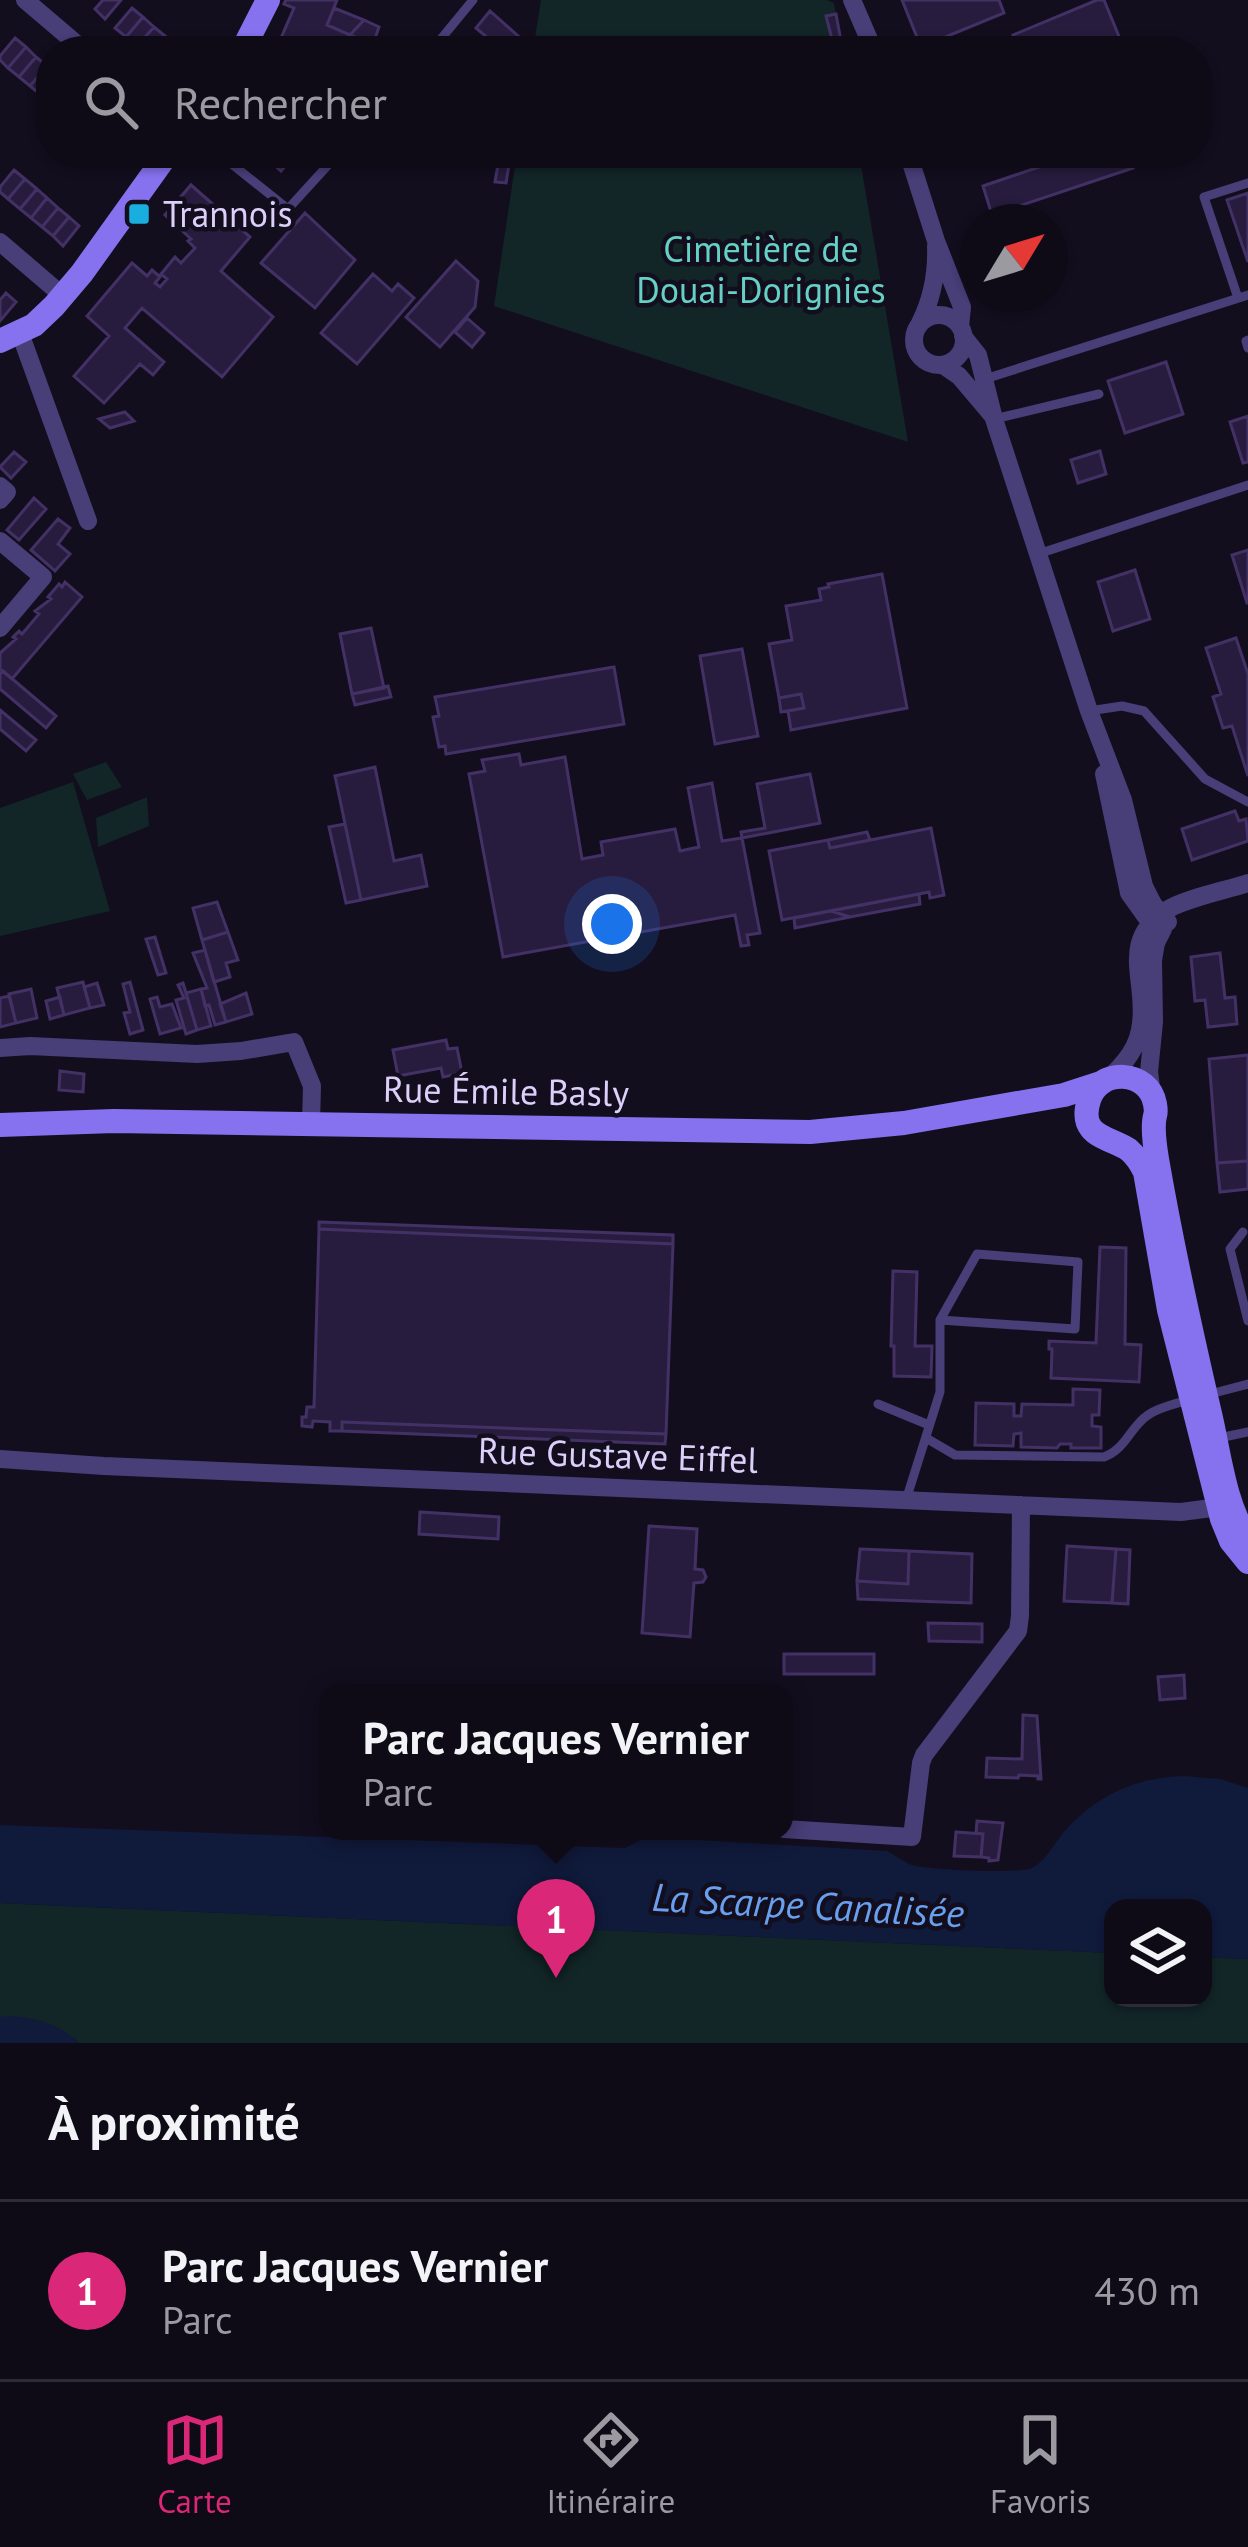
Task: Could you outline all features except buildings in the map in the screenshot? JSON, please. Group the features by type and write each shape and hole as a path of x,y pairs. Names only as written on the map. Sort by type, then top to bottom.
{"street":[{"path":"25,0 67,36"},
{"path":"250,36 268,0"},
{"path":"852,0 868,36"},
{"path":"88,521 10,337 40,320 63,296 157,168"},
{"path":"913,168 962,307 959,355 943,365"},
{"path":"936,241 936,273 914,334 916,352 928,363 943,365 978,384"},
{"path":"0,242 63,296"},
{"path":"920,323 941,315 952,319 975,348 978,384 1123,800 1144,886 1160,924 1153,960 1149,1072 1156,1108 1157,1159 1199,1397 1231,1541 1248,1562"},
{"path":"0,486 7,492 0,500"},
{"path":"0,541 43,578 0,628"},
{"path":"1199,1397 1169,1310 1148,1180 1138,1159 1092,1129 1088,1106 1092,1093 1126,1060 1139,1035 1142,1013 1136,956 1141,940 1198,899 1248,883"},
{"path":"0,1048 196,1054 294,1042 312,1086 310,1124"},
{"path":"1104,1081 1130,1077 1152,1095"},
{"name":"Rue Émile Basly","path":"0,1125 93,1120 810,1132 904,1123 1064,1095 1104,1081"},
{"name":"Rue Émile Basly","path":"1007,1103 1068,1112 1092,1129"},
{"path":"1118,1145 1138,1141 1154,1123"},
{"name":"Rue Gustave Eiffel","path":"0,1459 1181,1512 1226,1507"},
{"path":"793,1830 911,1837 924,1755 1018,1631 1021,1505"},
{"path":"1226,1507 1248,1540"}],"lane":[{"path":"443,36 473,0"},
{"path":"237,168 288,209 325,168"},
{"path":"978,384 1243,296 1204,197 1248,183"},
{"path":"994,419 1099,394"},
{"path":"1038,554 1248,484"},
{"path":"1089,711 1122,706 1144,711 1205,778 1248,802"},
{"path":"1243,1232 1230,1249 1248,1321"},
{"path":"906,1500 940,1392 940,1320 977,1254 1078,1262 1075,1329 940,1320"},
{"path":"926,1438 955,1455 1104,1457 1125,1444 1152,1412 1248,1384"},
{"path":"878,1404 929,1425"},
{"path":"1209,1441 1248,1432"}],"green space":[{"path":"541,0 827,0 834,3 840,36 535,36"},
{"name":"Cimetière de Douai-Dorignies","path":"515,168 862,168 908,442 494,306"},
{"path":"106,762 122,787 87,800 73,774"},
{"path":"73,782 110,911 0,936 0,808"},
{"path":"147,797 149,826 98,847 96,818"},
{"path":"0,1903 1104,1953 1104,2007 1212,2007 1212,1957 1248,1959 1248,2043 0,2043"}],"water":[{"name":"La Scarpe Canalisée","path":"1184,1776 1220,1779 1248,1788 1248,1959 1212,1957 1212,1899 1104,1899 1104,1953 0,1903 0,1825 625,1848 640,1840 698,1840 887,1851 921,1867 1010,1871 1037,1865 1075,1820 1133,1785"},
{"path":"0,2017 48,2024 80,2043 0,2043"}],"place":[{"name":"Trannois","path":"139,214"},
{"name":"Parc Jacques Vernier","path":"556,1978"}]}
